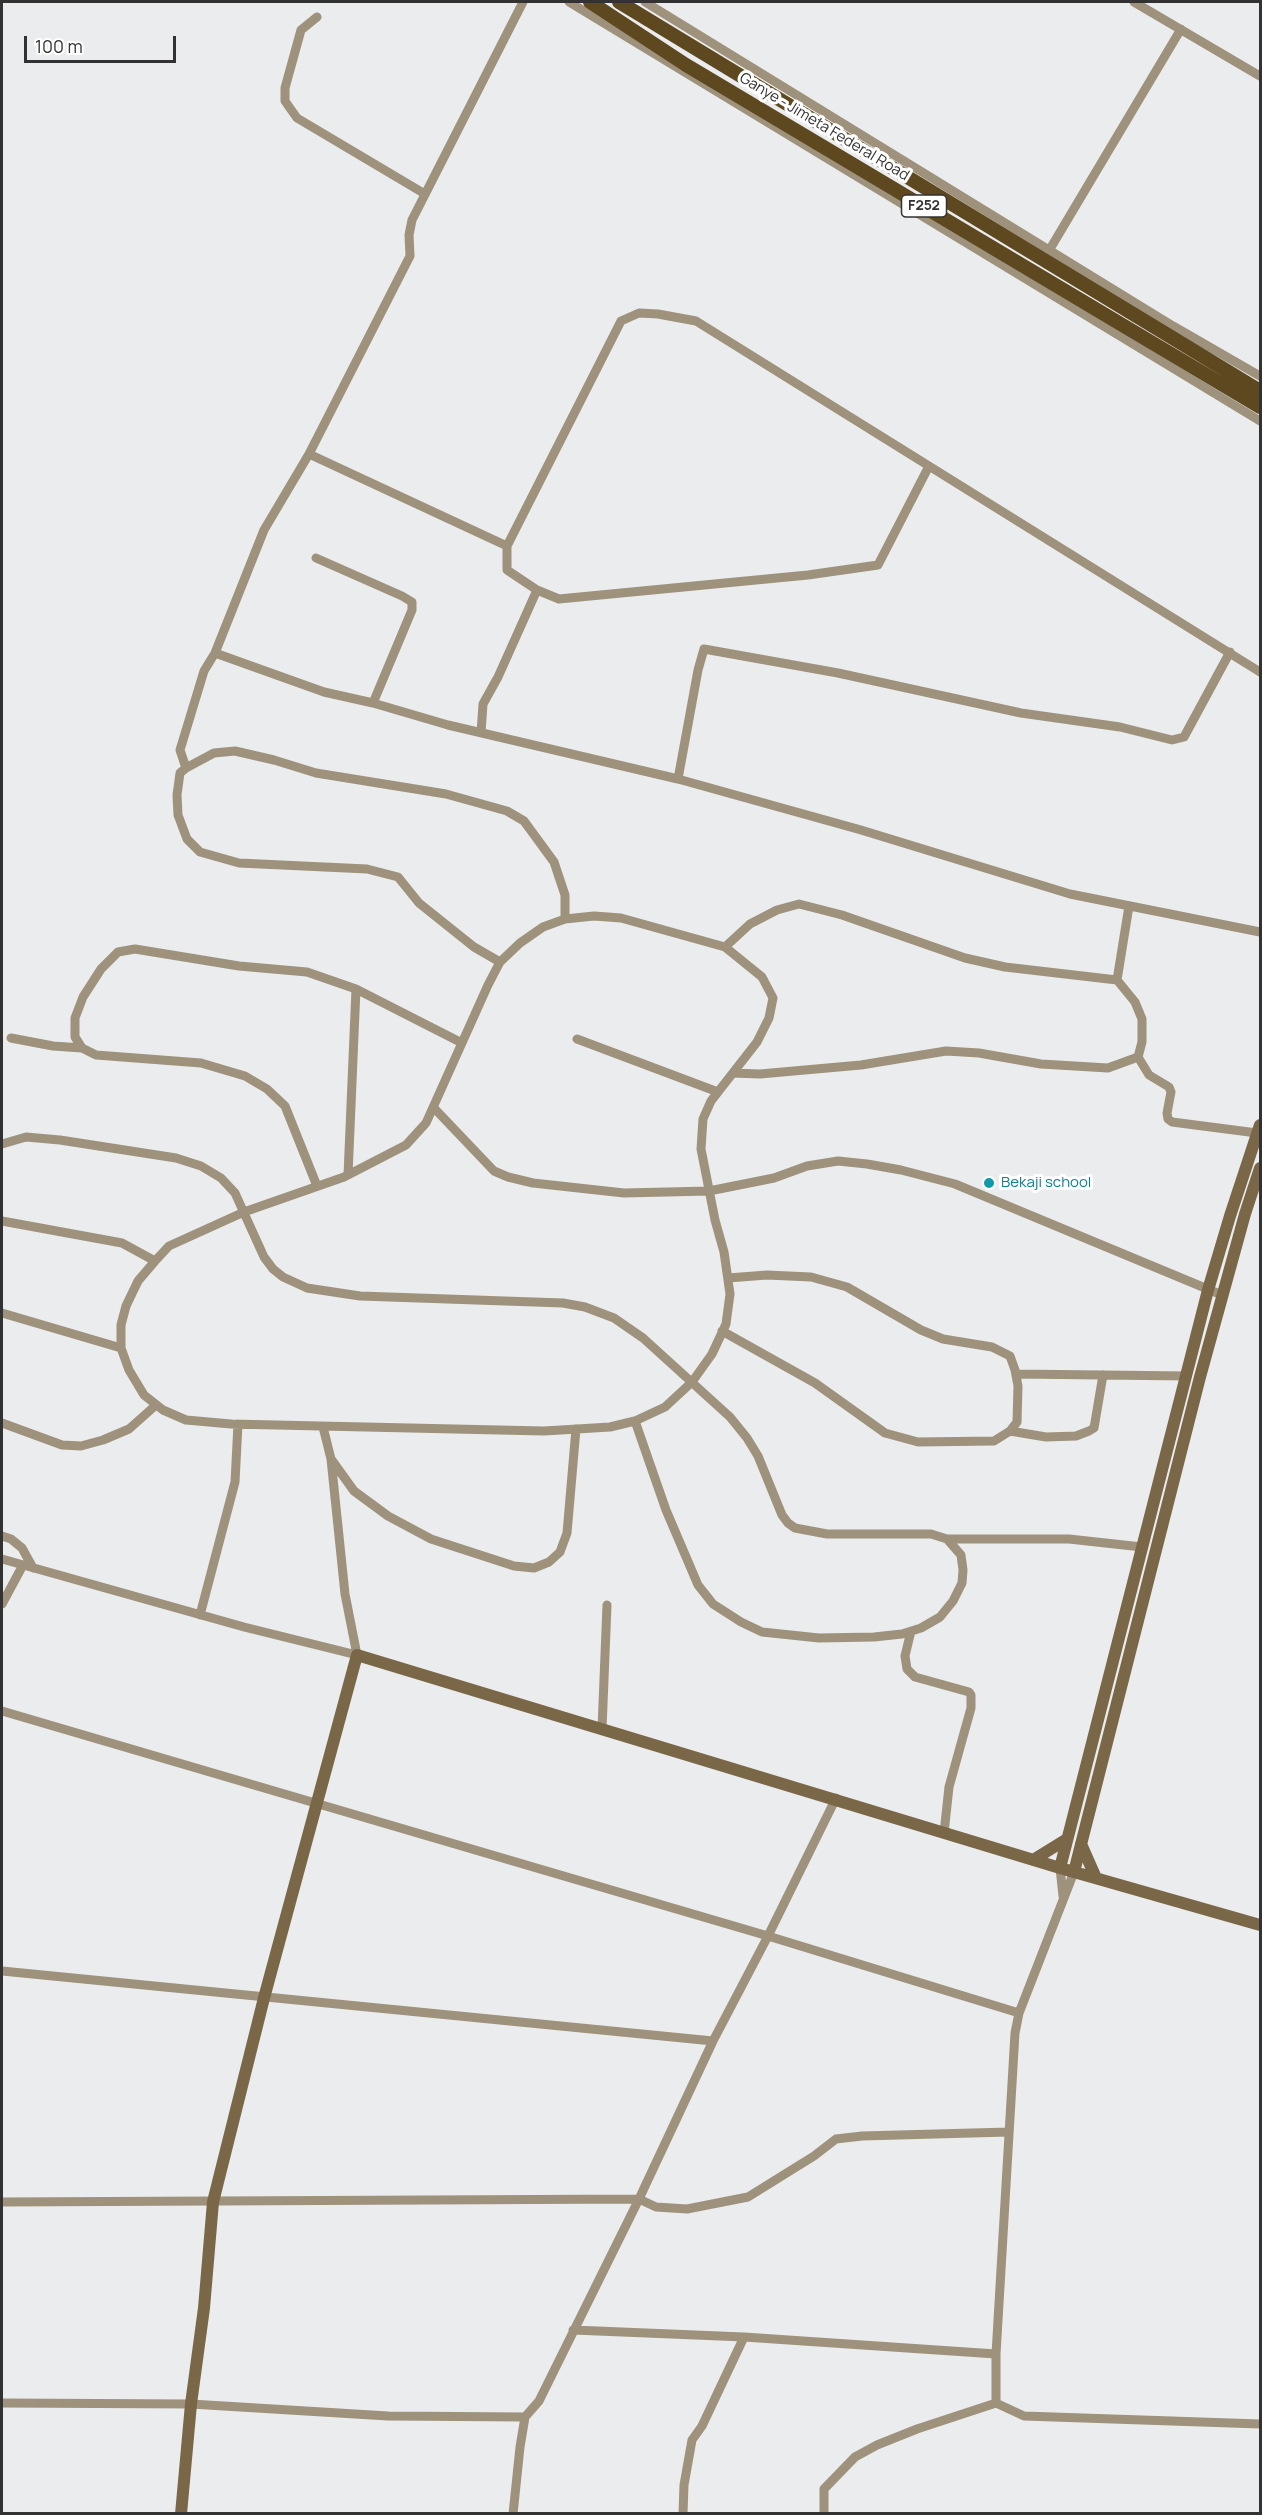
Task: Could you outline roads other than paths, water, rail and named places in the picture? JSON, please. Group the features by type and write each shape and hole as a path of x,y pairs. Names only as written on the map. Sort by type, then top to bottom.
{"main road":[{"name":"Ganye - Jimeta Federal Road","path":"590,2 686,64 1260,407"},
{"name":"Ganye - Jimeta Federal Road","path":"619,2 1260,391"},
{"path":"1074,1872 1130,1620 1142,1547 1208,1290 1259,1129"},
{"path":"1060,1868 1260,1168"},
{"path":"181,2514 191,2404 204,2308 213,2202 264,1998 357,1655 836,1798 1033,1860 1260,1925"},
{"path":"1033,1860 1067,1839"},
{"path":"1081,1844 1096,1878"}],"street":[{"path":"186,768 180,750 204,671 215,653 264,530 309,454 410,256 409,235 412,220 523,2"},
{"path":"569,2 1260,421"},
{"path":"645,2 1260,376"},
{"path":"1134,2 1260,76"},
{"path":"317,17 301,30 285,88 285,101 297,118 425,194"},
{"path":"1050,249 1181,29"},
{"path":"929,466 878,565 808,575 559,599 537,590 507,570 507,546 621,321 639,313 658,314 696,321 1230,652 1260,672"},
{"path":"309,454 507,546"},
{"path":"316,558 412,602 412,610 373,703"},
{"path":"482,733 483,704 498,677 537,590"},
{"path":"678,779 704,649 838,673 1021,712 1120,727 1172,740 1184,737 1230,652"},
{"path":"215,653 324,692 482,733 678,779 861,830 1070,894 1260,932"},
{"path":"500,962 474,947 418,903 398,878 367,869 239,863 200,852 186,840 178,815 178,778 186,768 214,753 235,751 316,773 446,794 507,811 524,822 554,862 565,895 565,919"},
{"path":"725,947 750,924 777,910 799,904 842,915 965,958 1005,967 1117,980 1135,1002 1142,1019 1142,1042 1138,1057 1149,1075 1169,1087 1171,1092 1167,1113 1172,1122 1259,1129"},
{"path":"1117,980 1129,906"},
{"path":"594,916 621,918 725,947 762,977 773,998 769,1018 757,1042 711,1101 703,1119 701,1149 724,1252 730,1294 722,1331 712,1354 692,1382 664,1407 636,1421 610,1427 576,1429 323,1427 186,1420 163,1410 144,1395 129,1370 121,1348 121,1325 126,1306 138,1281 169,1246 244,1212 348,1175 406,1146 426,1123 434,1108 500,962 520,943 543,927 565,919 594,916"},
{"path":"82,1048 75,1037 75,1018 83,996 101,969 118,952 135,950 217,963 307,972 356,989 462,1043"},
{"path":"348,1175 356,989"},
{"path":"11,1038 53,1046 82,1048 96,1055 201,1063 245,1076 267,1089 285,1106 317,1186"},
{"path":"577,1039 718,1092"},
{"path":"733,1073 760,1074 861,1065 946,1051 979,1053 1041,1064 1108,1068 1138,1057"},
{"path":"434,1108 494,1171 533,1183 624,1192 709,1191 774,1178 807,1166 838,1161 901,1170 955,1184 1222,1295"},
{"path":"2,1144 26,1137 60,1140 176,1158 201,1166 221,1178 235,1193 264,1257 273,1269 283,1277 307,1288 360,1296 563,1303 585,1307 614,1318 643,1338 729,1417 747,1438 758,1456 782,1515 795,1528 827,1534 931,1534 947,1539 1069,1539 1142,1547"},
{"path":"2,1221 122,1243 155,1261"},
{"path":"722,1331 815,1383 885,1433 918,1442 994,1441 1010,1431 1017,1422 1018,1386 1010,1356 992,1347 932,1335 847,1287 811,1277 767,1275 728,1278"},
{"path":"2,1313 121,1348"},
{"path":"1016,1374 1187,1376"},
{"path":"1010,1431 1046,1437 1076,1436 1094,1428 1103,1375"},
{"path":"2,1423 62,1445 81,1446 104,1440 129,1429 156,1405"},
{"path":"636,1421 684,1556 698,1585 713,1604 762,1632 819,1638 874,1637 921,1628 940,1617 954,1601 962,1583 961,1555 947,1539"},
{"path":"200,1615 235,1482 238,1424"},
{"path":"2,1559 200,1615 357,1655 345,1594 331,1459 323,1427"},
{"path":"331,1459 354,1491 388,1516 431,1539 514,1566 534,1568 549,1562 560,1551 567,1533 576,1429"},
{"path":"2,1536 11,1539 22,1548 33,1568"},
{"path":"2,1604 23,1565"},
{"path":"602,1729 607,1605"},
{"path":"911,1631 905,1656 907,1669 915,1677 969,1692 971,1695 970,1708 949,1786 944,1833"},
{"path":"2,1711 317,1802 1019,2013"},
{"path":"513,2514 525,2417 539,2401 639,2199 713,2041 836,1798"},
{"path":"1060,1868 1063,1899"},
{"path":"996,2403 996,2354 1016,2033 1019,2013 1074,1872"},
{"path":"2,1971 713,2041"},
{"path":"2,2202 639,2199 656,2207 687,2209 748,2197 814,2156 836,2139 862,2136 1010,2132"},
{"path":"573,2330 744,2337 996,2354"},
{"path":"683,2514 684,2485 692,2440 702,2426 744,2337"},
{"path":"2,2403 191,2404 388,2416 525,2417"},
{"path":"824,2514 824,2489 855,2457 877,2445 917,2429 996,2403 1024,2416 1260,2424"}],"place":[{"name":"Bekaji school","path":"989,1183"}]}
